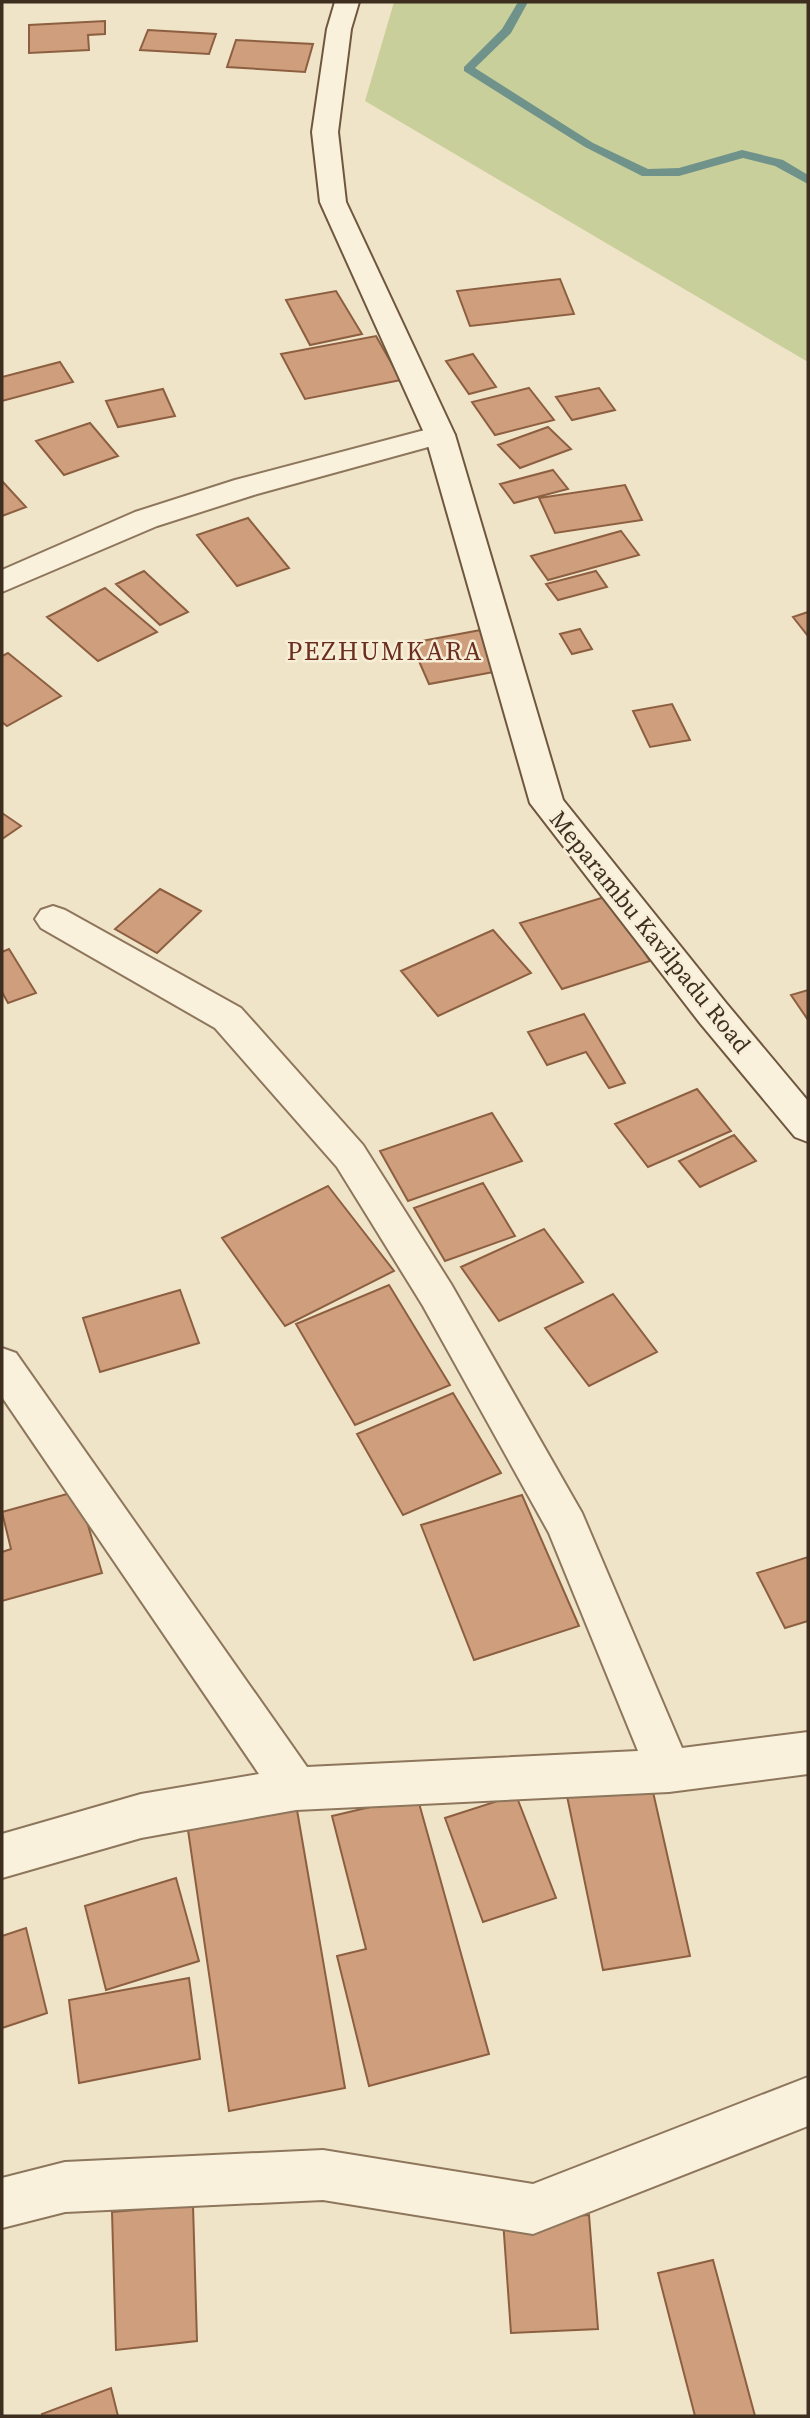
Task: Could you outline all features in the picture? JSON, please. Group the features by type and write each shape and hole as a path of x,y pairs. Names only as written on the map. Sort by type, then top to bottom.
{"street":[{"name":"Meparambu Kavilpadu Road","path":"347,2 339,29 325,132 333,202 440,435 547,803 713,1013 808,1127"},
{"path":"2,582 146,519 246,487 440,435"},
{"path":"52,919 228,1018 350,1156 437,1295 567,1526 669,1770"},
{"path":"2,1365 296,1789"},
{"path":"2,1856 141,1816 296,1789 669,1770 808,1753"},
{"path":"2,2203 65,2187 323,2175 533,2209 808,2102"}],"green space":[{"path":"394,2 808,2 808,362 365,101"}],"building":[{"path":"105,21 105,34 88,35 89,50 29,53 29,25"},
{"path":"148,30 216,34 209,54 140,50"},
{"path":"236,40 313,44 305,72 227,67"},
{"path":"560,279 574,314 470,326 457,291"},
{"path":"336,291 362,334 310,345 286,300"},
{"path":"376,336 401,380 305,399 281,354"},
{"path":"473,354 496,387 469,394 446,361"},
{"path":"60,362 73,382 2,401 2,377"},
{"path":"529,388 554,420 495,435 472,402"},
{"path":"599,388 615,410 572,420 556,397"},
{"path":"163,389 175,416 118,427 106,401"},
{"path":"90,423 118,456 64,475 36,441"},
{"path":"548,427 571,449 520,468 498,445"},
{"path":"553,470 568,489 514,503 500,484"},
{"path":"2,481 26,507 2,516"},
{"path":"625,485 642,520 555,533 539,498"},
{"path":"248,518 289,568 237,586 197,535"},
{"path":"621,531 639,555 548,580 531,556"},
{"path":"144,571 188,612 160,625 116,584"},
{"path":"596,571 607,587 558,600 546,584"},
{"path":"105,588 157,632 98,661 47,617"},
{"path":"808,612 808,636 793,617"},
{"path":"580,629 592,649 572,654 560,634"},
{"path":"481,630 499,671 429,684 411,643"},
{"path":"8,653 61,696 7,726 2,722 2,656"},
{"path":"672,704 690,740 650,747 633,711"},
{"path":"2,813 21,826 2,839"},
{"path":"160,889 201,911 157,953 115,929"},
{"path":"608,896 650,961 562,989 520,923"},
{"path":"493,930 531,973 438,1016 401,971"},
{"path":"9,949 36,993 8,1003 2,992 2,952"},
{"path":"808,990 808,1020 791,995"},
{"path":"584,1014 625,1083 609,1088 586,1052 547,1065 528,1032"},
{"path":"697,1089 731,1131 648,1167 615,1124"},
{"path":"492,1113 522,1161 408,1201 380,1151"},
{"path":"734,1135 756,1161 700,1187 679,1161"},
{"path":"483,1183 515,1236 445,1261 414,1208"},
{"path":"328,1186 394,1271 285,1326 222,1238"},
{"path":"544,1229 583,1282 499,1321 461,1267"},
{"path":"389,1285 450,1385 355,1425 296,1324"},
{"path":"180,1290 199,1343 100,1372 83,1318"},
{"path":"613,1294 657,1352 589,1386 545,1328"},
{"path":"453,1393 501,1473 403,1515 357,1434"},
{"path":"78,1491 102,1573 2,1601 2,1552 11,1549 2,1512"},
{"path":"522,1495 579,1626 474,1660 421,1525"},
{"path":"808,1557 808,1621 785,1628 757,1573"},
{"path":"651,1783 690,1956 603,1970 567,1796"},
{"path":"516,1795 556,1898 483,1922 445,1818"},
{"path":"417,1796 489,2054 369,2086 337,1956 366,1949 332,1816"},
{"path":"297,1810 345,2088 229,2111 188,1830"},
{"path":"176,1878 199,1961 106,1990 85,1906"},
{"path":"26,1928 47,2013 2,2028 2,1936"},
{"path":"189,1978 200,2059 79,2083 69,2000"},
{"path":"193,2205 197,2341 116,2350 112,2212"},
{"path":"589,2215 598,2329 511,2333 503,2220"},
{"path":"713,2260 755,2416 695,2416 658,2273"},
{"path":"111,2388 118,2416 42,2414"}],"waterway":[{"path":"523,2 507,31 468,69 589,145 646,173 679,172 742,154 779,163 808,180"}],"district":[{"name":"PEZHUMKARA","path":"385,651"}]}
